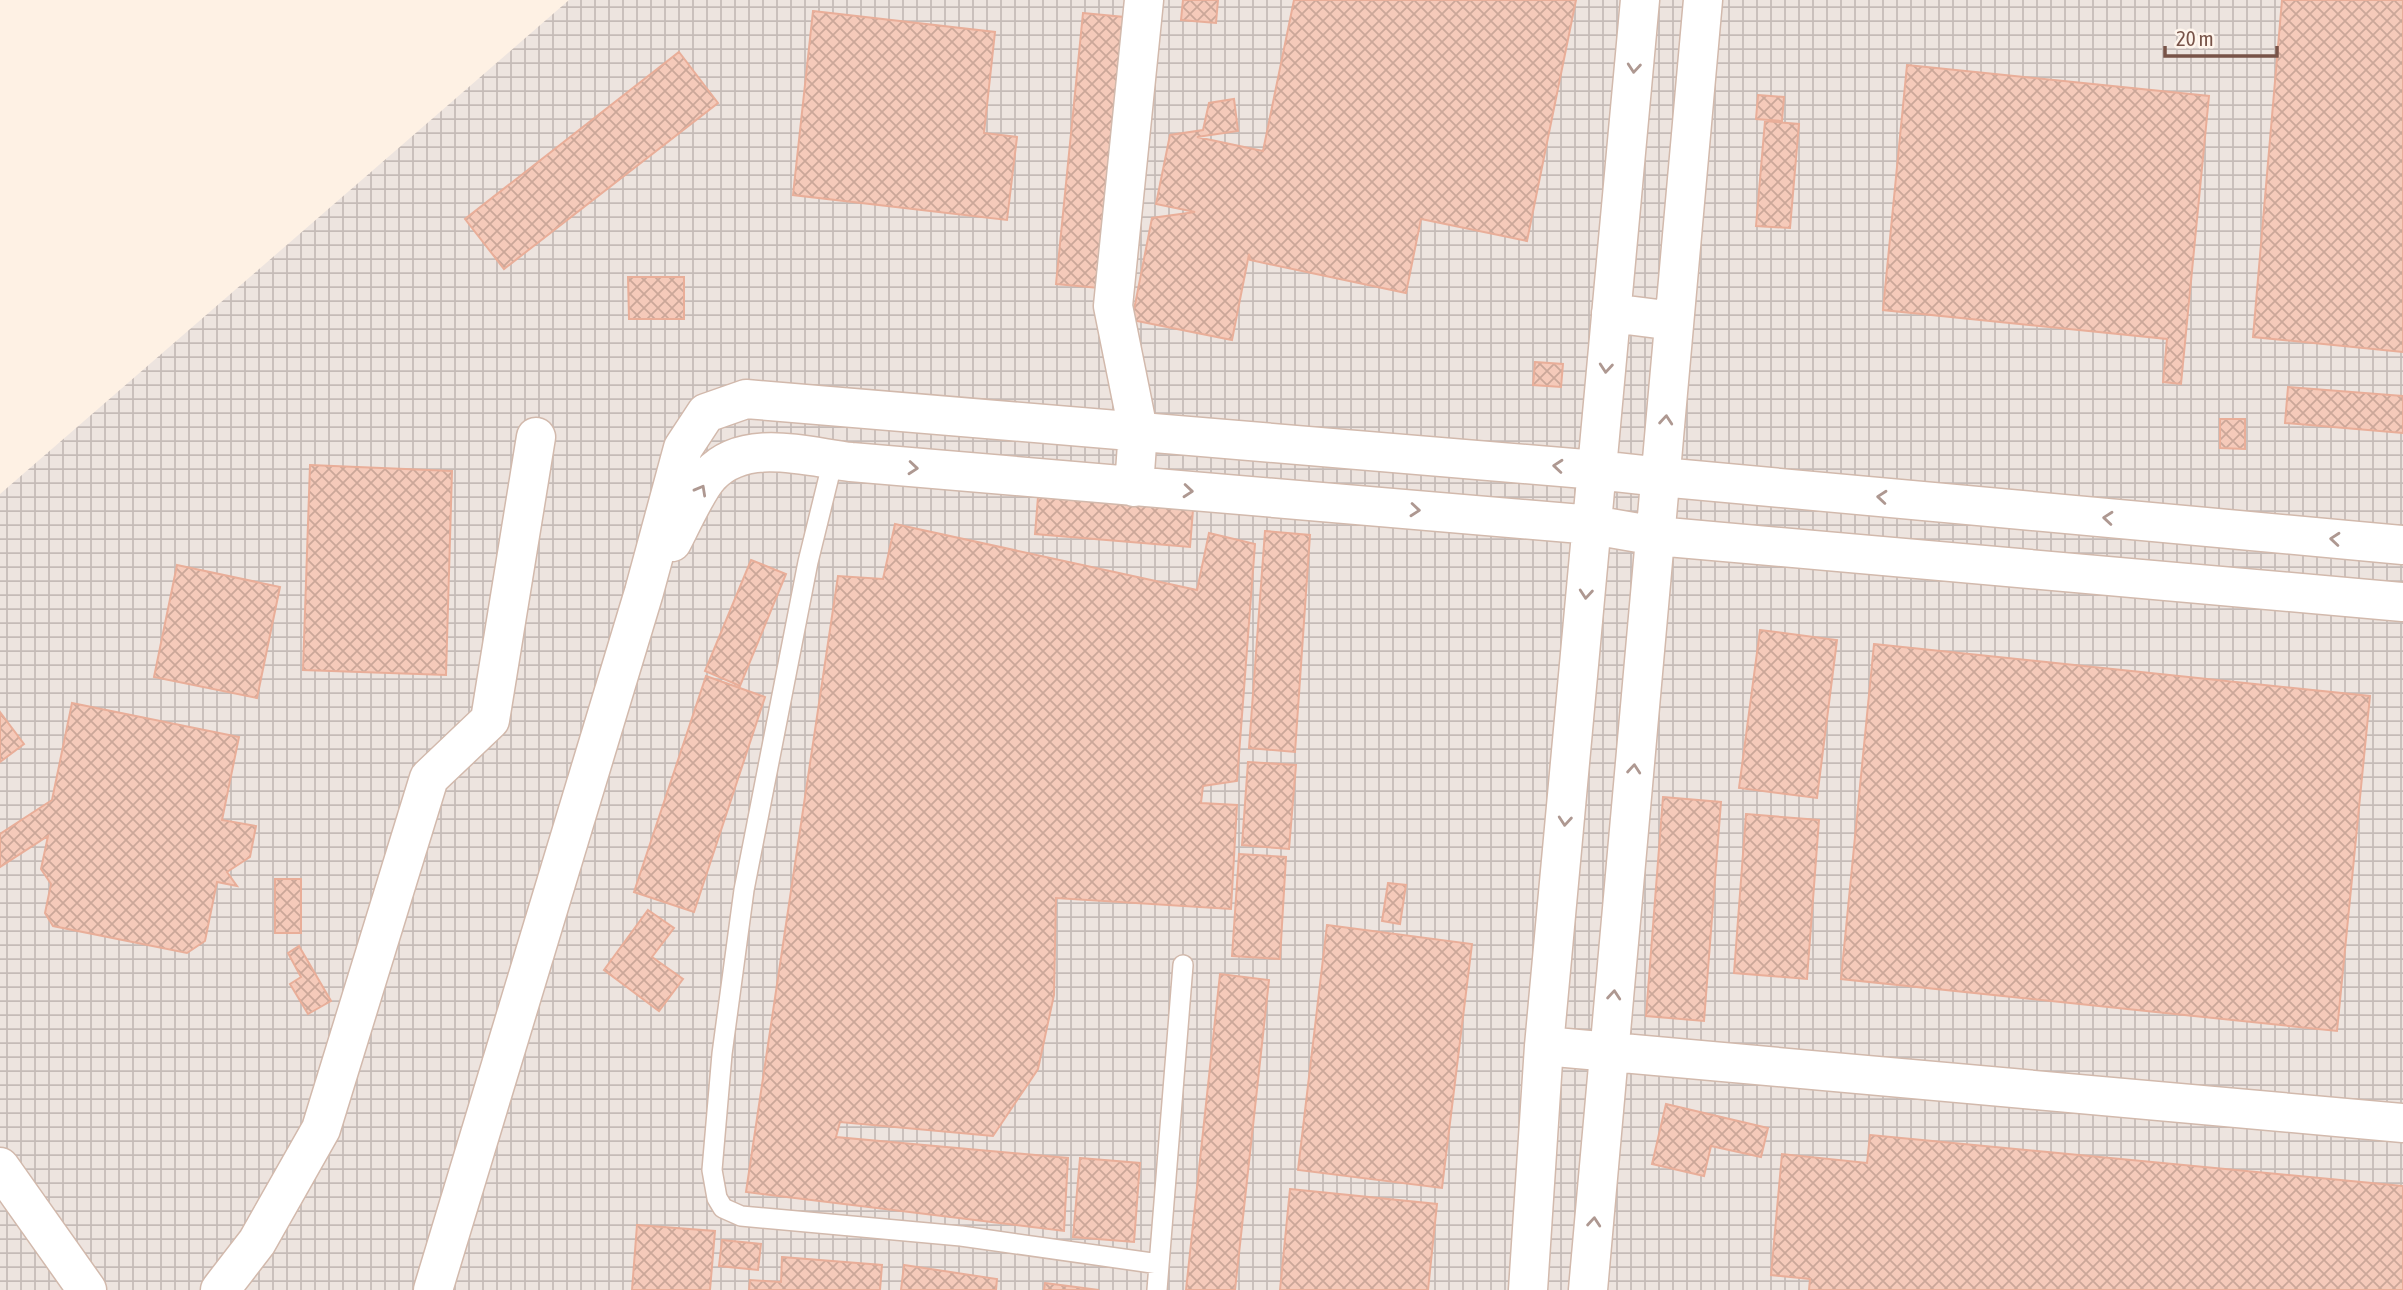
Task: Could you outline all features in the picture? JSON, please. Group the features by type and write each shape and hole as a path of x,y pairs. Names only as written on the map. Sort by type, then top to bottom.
{"street":[{"path":"1134,486 1138,430 1113,306 1144,0"},
{"path":"1528,1290 1544,1046 1640,0"},
{"path":"1588,1290 1703,0"},
{"path":"1611,313 1674,321"},
{"path":"433,1290 644,592 683,448 706,413 746,399 1597,470 2403,545"},
{"path":"220,1290 257,1242 321,1129 429,778 490,720 537,437"},
{"path":"644,592 709,475 730,460 762,451 833,460 1593,525 1656,536 2403,602"},
{"path":"1544,1046 2403,1123"},
{"path":"0,1167 87,1290"}],"lane":[{"path":"833,460 808,562 744,890 722,1054 712,1170 717,1198 723,1208 741,1216 961,1236 1159,1264"},
{"path":"1157,1290 1182,965"}],"shaded area":[{"path":"569,0 2403,0 2403,1290 0,1290 0,494"}],"building":[{"path":"1183,0 1218,0 1216,23 1181,20"},
{"path":"1294,0 1576,0 1527,241 1421,219 1406,293 1250,260 1249,254 1232,340 1132,320 1152,218 1195,212 1156,204 1170,135 1203,130 1209,103 1234,99 1238,131 1197,137 1263,151"},
{"path":"2282,0 2403,0 2403,352 2253,337"},
{"path":"813,11 995,32 984,133 1017,137 1007,220 793,195"},
{"path":"1083,13 1124,17 1099,288 1056,284"},
{"path":"679,52 718,103 504,269 465,219"},
{"path":"1907,65 2209,96 2181,384 2163,382 2167,339 1883,310"},
{"path":"1758,95 1784,97 1782,121 1756,119"},
{"path":"1765,121 1799,124 1790,228 1756,226"},
{"path":"628,277 684,277 684,319 629,319"},
{"path":"1535,362 1563,364 1561,387 1533,385"},
{"path":"2288,387 2403,396 2403,433 2285,423"},
{"path":"2220,419 2245,419 2245,449 2220,448"},
{"path":"310,465 452,471 446,675 303,670"},
{"path":"1038,497 1193,510 1190,547 1035,534"},
{"path":"895,524 1197,590 1209,533 1255,544 1237,781 1203,786 1201,803 1237,805 1231,909 1056,898 1054,995 1038,1069 993,1136 840,1122 836,1137 1068,1158 1064,1231 746,1192 838,576 883,579"},
{"path":"1265,531 1310,535 1295,752 1249,748"},
{"path":"751,560 786,574 740,686 705,671"},
{"path":"177,565 280,587 257,698 154,677"},
{"path":"1760,630 1837,640 1817,798 1739,788"},
{"path":"1874,644 2370,696 2337,1031 1841,979"},
{"path":"706,676 765,697 694,912 634,892"},
{"path":"72,703 239,737 222,820 256,826 250,857 227,872 237,886 217,882 205,941 187,953 53,926 45,913 51,884 41,869 48,836 0,867 0,834 52,800"},
{"path":"0,712 24,744 0,762"},
{"path":"1248,762 1296,765 1289,849 1242,845"},
{"path":"1663,797 1721,802 1704,1021 1646,1016"},
{"path":"1746,814 1819,820 1807,979 1734,973"},
{"path":"1239,854 1286,857 1280,959 1232,956"},
{"path":"275,879 301,879 301,933 275,933"},
{"path":"1388,883 1406,885 1400,924 1382,921"},
{"path":"648,910 674,928 652,957 683,979 659,1011 604,970"},
{"path":"1327,925 1472,944 1442,1188 1298,1170"},
{"path":"299,946 331,1001 308,1014 290,984 301,977 288,953"},
{"path":"1220,974 1269,980 1235,1290 1186,1290"},
{"path":"1666,1104 1768,1128 1761,1157 1711,1146 1704,1176 1652,1164"},
{"path":"1870,1135 2403,1186 2403,1290 1809,1290 1810,1279 1771,1275 1782,1154 1867,1163"},
{"path":"1080,1158 1140,1163 1134,1242 1073,1237"},
{"path":"1290,1189 1437,1204 1428,1290 1280,1290"},
{"path":"637,1225 715,1231 710,1290 632,1290"},
{"path":"722,1240 761,1244 758,1270 719,1266"},
{"path":"782,1257 882,1265 880,1290 749,1290 750,1280 781,1282"},
{"path":"904,1265 997,1279 996,1290 901,1290"},
{"path":"1045,1283 1099,1290 1044,1290"}]}
